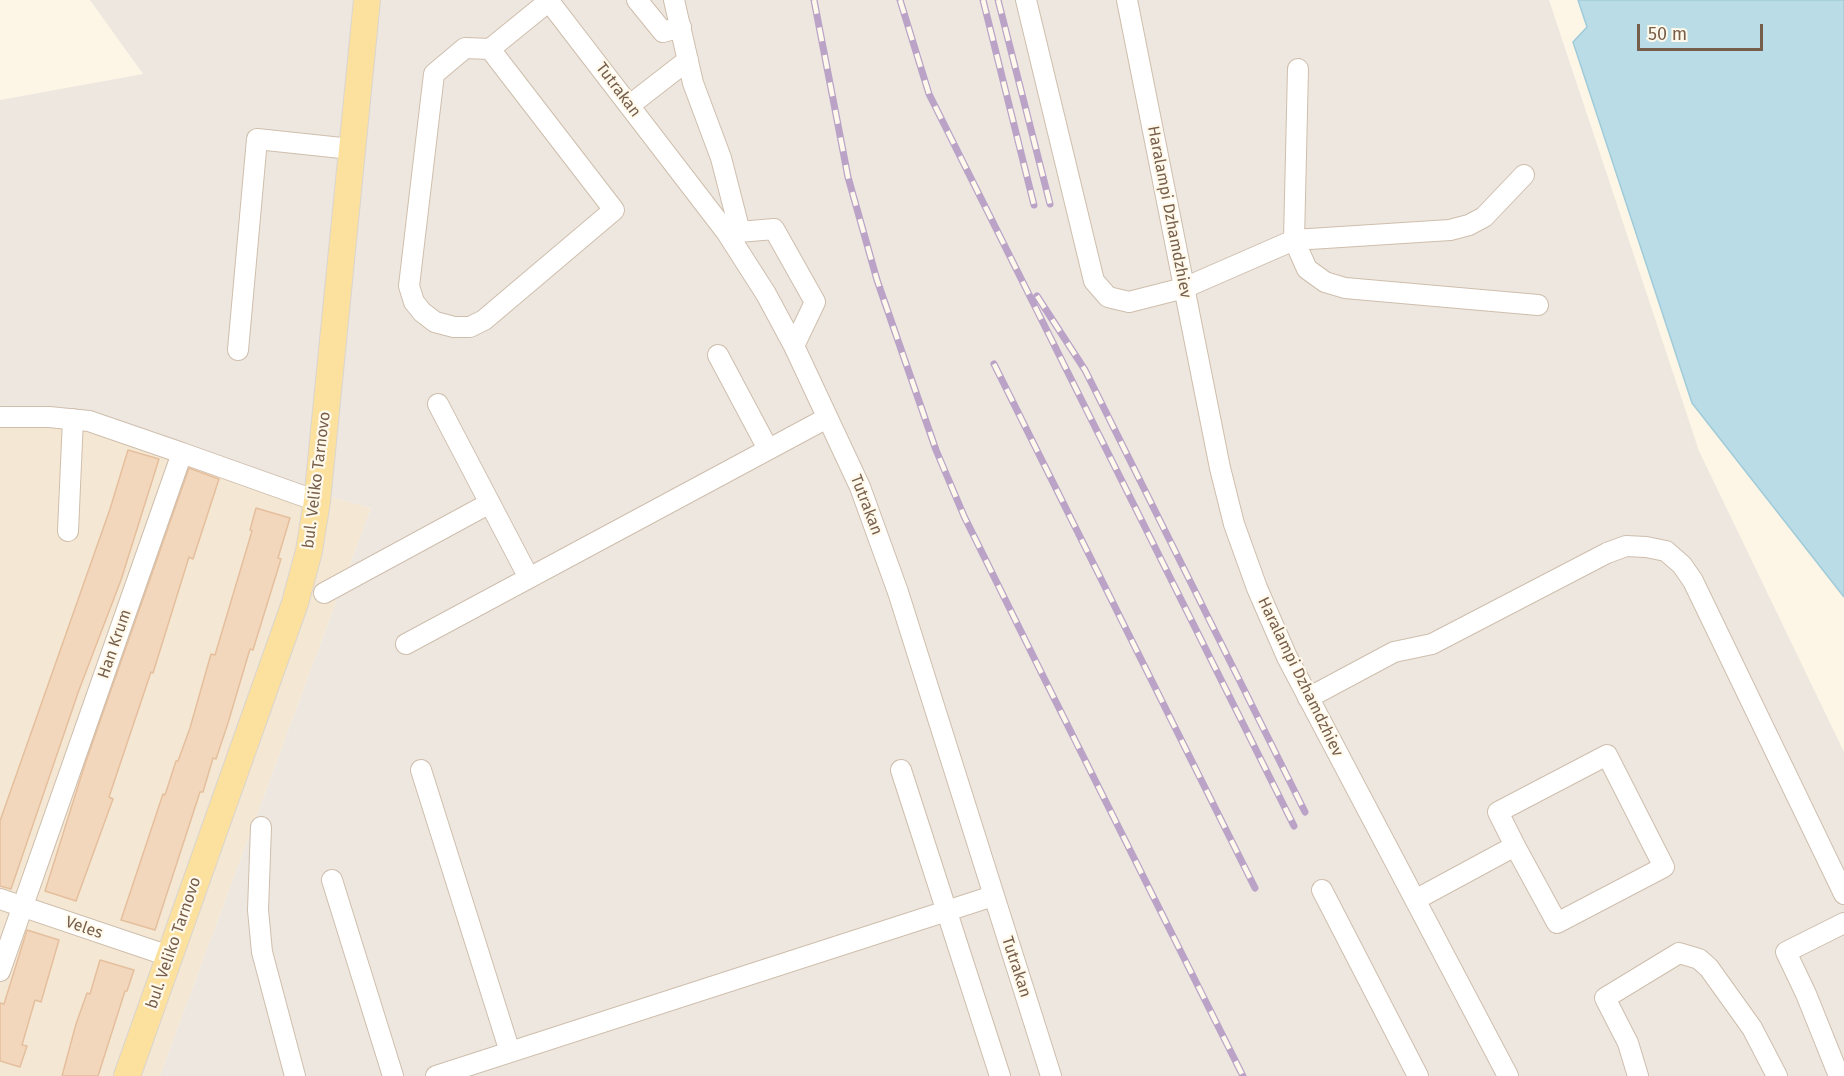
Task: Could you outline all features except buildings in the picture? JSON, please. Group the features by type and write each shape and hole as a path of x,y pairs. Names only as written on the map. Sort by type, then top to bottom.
{"main road":[{"name":"bul. Veliko Tarnovo","path":"127,1076 295,603 309,551 317,501 367,0"}],"street":[{"path":"637,0 663,32 681,27"},
{"path":"674,0 701,109 729,184 734,233 774,229 815,302 794,346"},
{"path":"1026,0 1094,281 1108,297 1129,302 1184,288 1294,240 1450,230 1469,225 1484,217 1524,175"},
{"name":"Haralampi Dzhamdzhiev","path":"1127,0 1234,524 1261,598 1308,698 1508,1076"},
{"path":"490,49 614,210 484,320 470,327 454,327 435,322 422,312 414,302 409,286 434,74 465,48 490,49 548,1"},
{"name":"Tutrakan","path":"548,1 734,233 794,346 860,487 898,592 1051,1076"},
{"path":"630,105 688,60"},
{"path":"1298,69 1294,240 1307,269 1325,282 1345,288 1538,305"},
{"path":"238,350 257,139 351,149"},
{"path":"718,356 768,449"},
{"path":"438,404 529,578"},
{"path":"0,417 88,421 317,501"},
{"path":"406,644 827,418"},
{"path":"68,531 73,419"},
{"name":"Han Krum","path":"0,971 182,453"},
{"path":"324,593 490,503"},
{"path":"1308,698 1394,652 1432,644 1607,553 1626,546 1666,551 1682,565 1693,581 1844,894"},
{"path":"1607,755 1664,867 1557,923 1515,846 1498,812 1607,755"},
{"path":"421,770 510,1052"},
{"path":"901,770 1000,1076"},
{"path":"261,826 258,910 262,952 295,1076"},
{"path":"1415,900 1515,846"},
{"path":"332,880 393,1076"},
{"path":"1322,890 1418,1076"},
{"path":"436,1076 993,896"},
{"name":"Veles","path":"0,899 169,956"},
{"path":"1840,1074 1786,952 1844,922"},
{"path":"1638,1076 1628,1042 1605,998 1678,953 1699,959 1709,968 1752,1028 1777,1076"}],"shaded area":[{"path":"90,0 1549,0 1699,451 1844,752 1844,1076 160,1076 371,508 0,405 0,100 143,74"},
{"path":"0,405 371,508 160,1076 0,1076"}],"water":[{"path":"1578,0 1844,0 1844,597 1692,403 1573,42 1587,27"}],"railway":[{"path":"814,0 848,177 877,280 936,450 964,516 1243,1076"},
{"path":"900,0 929,94 1294,826"},
{"path":"983,0 1034,205"},
{"path":"998,0 1050,204"},
{"path":"1037,296 1085,370 1305,812"},
{"path":"994,364 1255,888"}]}
